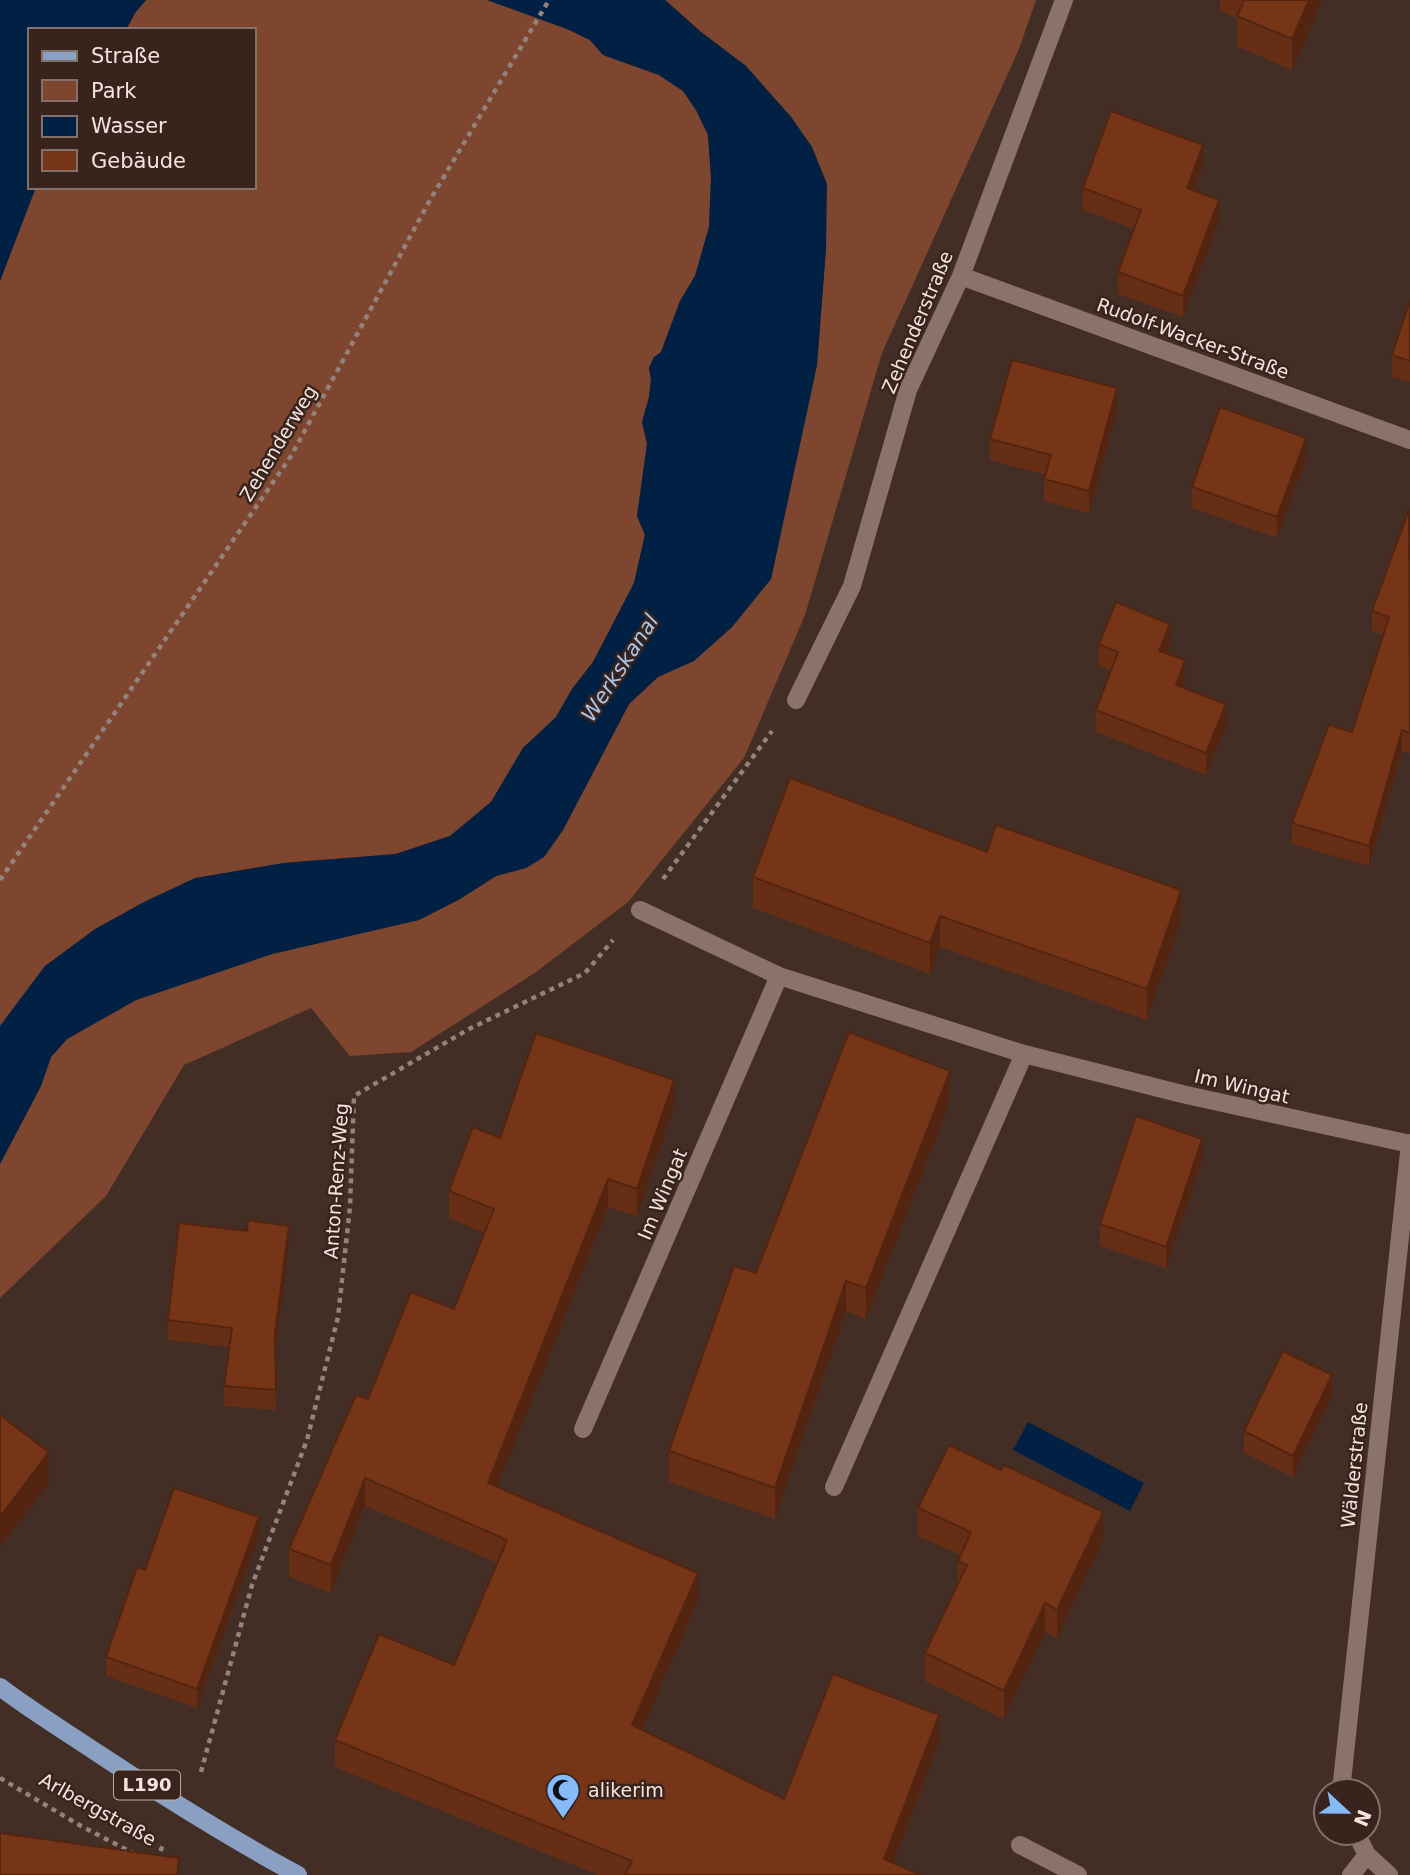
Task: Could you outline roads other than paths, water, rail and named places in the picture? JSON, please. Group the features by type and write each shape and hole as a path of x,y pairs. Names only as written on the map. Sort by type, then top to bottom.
{"main road":[{"name":"L190","path":"0,1687 27,1708 192,1814 298,1875"}],"street":[{"name":"Zehenderstraße","path":"796,699 852,586 908,390 961,276 1064,0"},
{"name":"Rudolf-Wacker-Straße","path":"961,276 1410,440"},
{"name":"Im Wingat","path":"639,910 779,976 1024,1054 1182,1094 1410,1144"},
{"name":"Im Wingat","path":"583,1429 779,976"},
{"path":"834,1487 1024,1054"},
{"name":"Wälderstraße","path":"1342,1777 1410,1144"},
{"path":"1020,1845 1078,1875"},
{"path":"1363,1847 1367,1855 1389,1875"},
{"path":"1351,1875 1367,1855"}],"water":[{"path":"0,0 146,0 127,28 28,28 28,189 35,189 0,281"},
{"name":"Werkskanal","path":"487,0 665,0 746,66 791,117 812,147 827,184 826,249 817,365 771,579 732,627 694,661 658,677 629,704 563,830 544,857 526,868 496,876 460,899 419,920 272,954 136,1000 67,1039 51,1057 41,1086 0,1164 0,1026 45,966 95,929 195,878 284,863 396,854 450,836 491,802 523,748 556,717 572,689 593,662 634,583 645,535 637,516 647,444 642,422 649,397 649,368 654,357 661,352 680,301 695,276 709,227 711,178 708,135 683,91 659,75 603,55 590,40 567,29"},
{"path":"1028,1422 1144,1483 1130,1511 1013,1450"}],"place":[{"name":"alikerim","path":"563,1820"}]}
